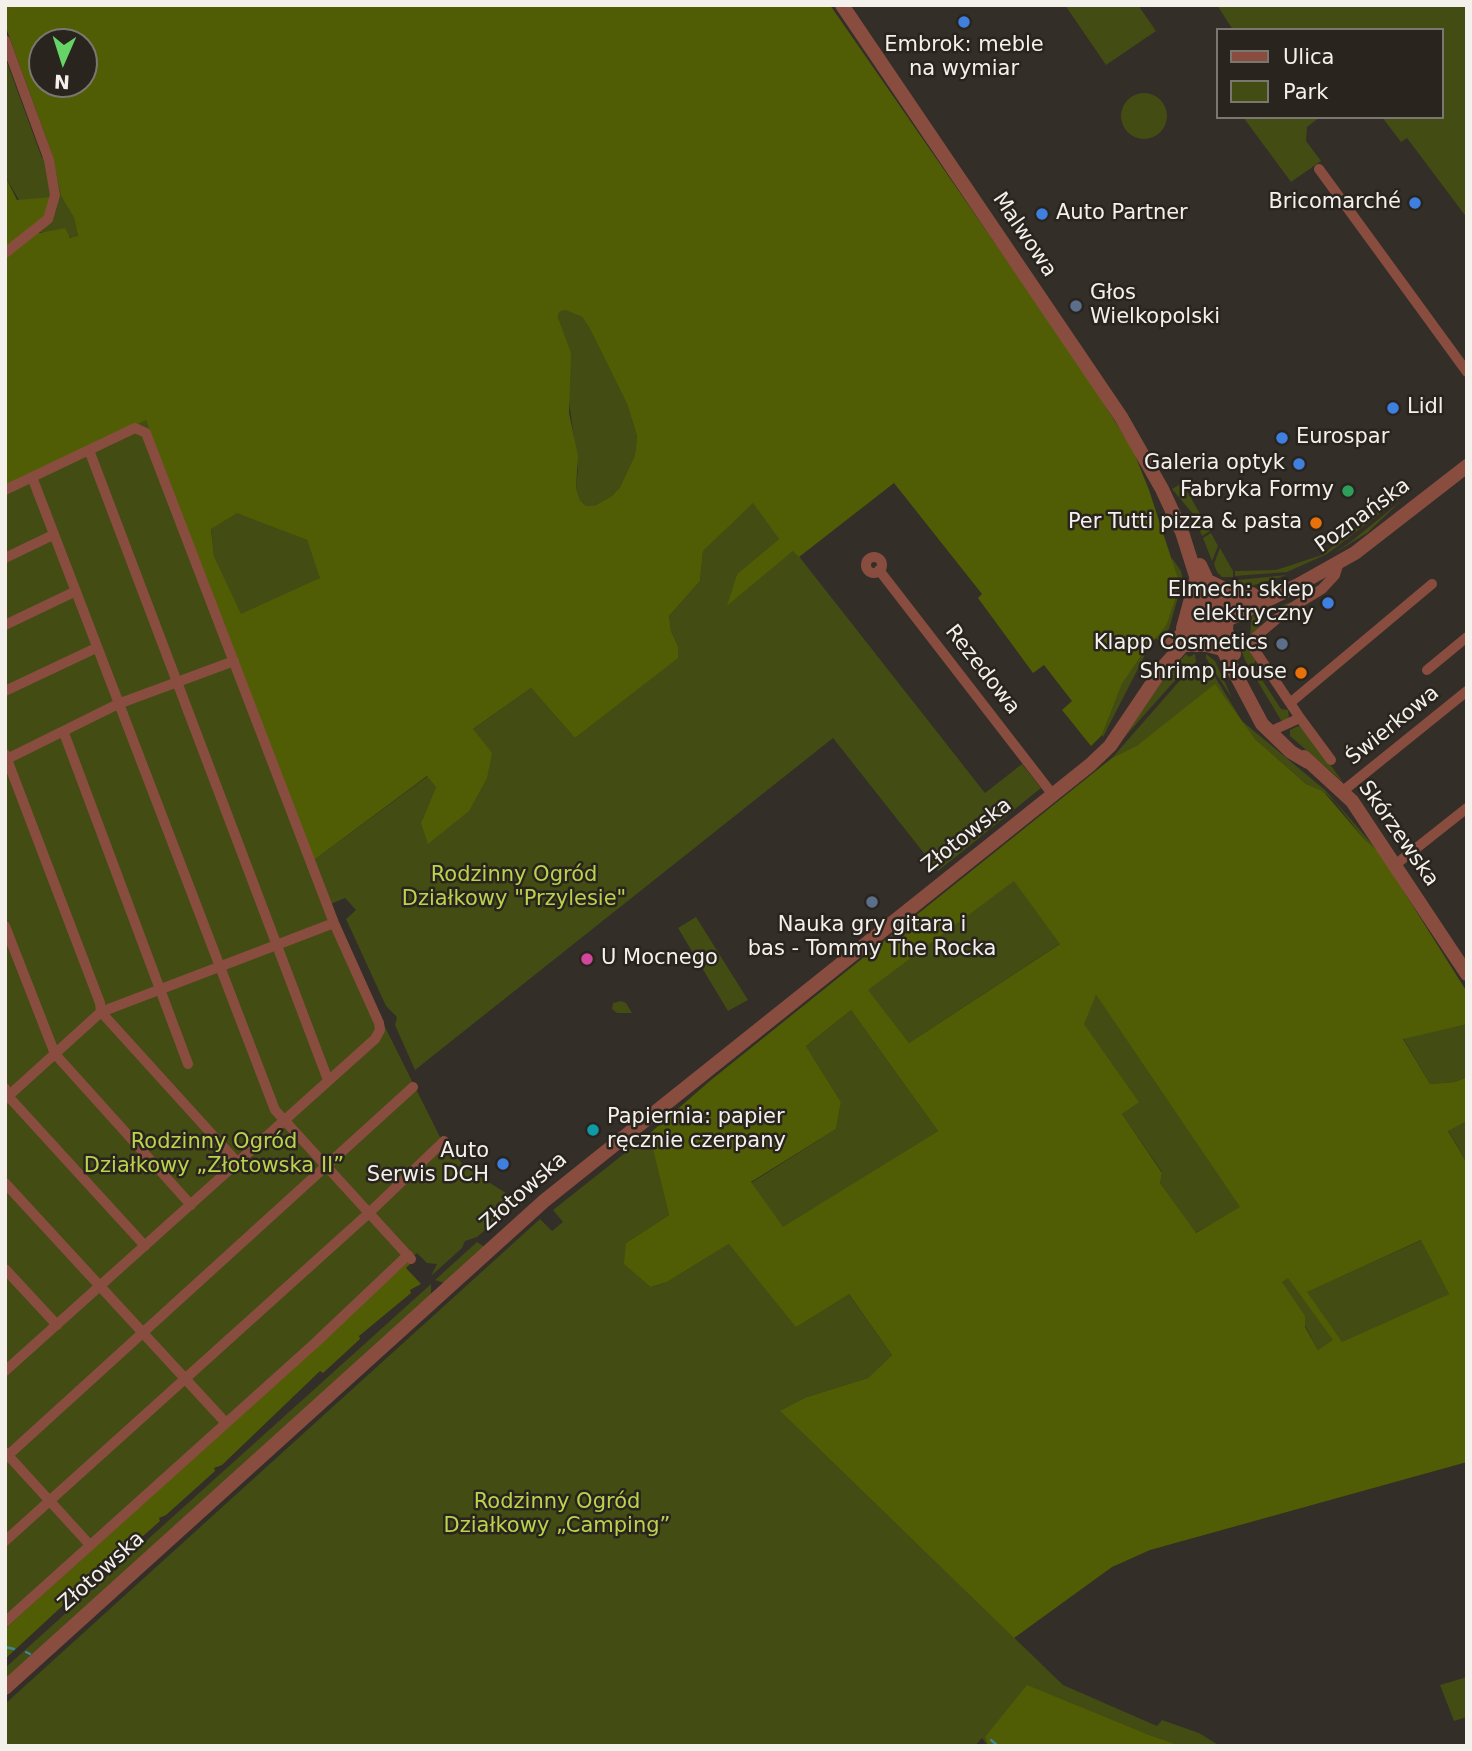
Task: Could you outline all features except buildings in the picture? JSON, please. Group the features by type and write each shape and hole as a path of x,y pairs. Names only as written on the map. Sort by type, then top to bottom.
{"street":[{"name":"Malwowa","path":"842,5 1097,381 1184,524 1202,579 1202,620 1212,628"},
{"path":"5,40 49,160 55,195 48,219 5,253"},
{"path":"1319,169 1467,372"},
{"path":"5,490 135,428 146,433 334,923 380,1030 375,1039 238,1163 58,1325 7,1367"},
{"path":"89,450 328,1080"},
{"name":"Poznańska","path":"1212,628 1222,626 1237,615 1339,562 1467,466"},
{"path":"5,1622 410,1257 275,1110 32,477"},
{"path":"5,558 53,535"},
{"path":"1331,760 1254,649 1253,639 1285,612 1322,589 1335,575 1339,562"},
{"name":"Rezedowa","path":"879,570 1053,795"},
{"name":"Malwowa","path":"1202,579 1227,611 1237,615"},
{"path":"1237,615 1226,647 1182,640 1202,579 1238,594 1277,594"},
{"path":"1290,703 1432,584"},
{"path":"5,625 74,592"},
{"path":"1202,610 1209,602 1220,603 1277,594"},
{"name":"Złotowska","path":"1182,640 1202,610"},
{"name":"Złotowska","path":"5,1688 550,1195 1099,757 1124,727 1164,652 1182,640 1212,628"},
{"name":"Skórzewska","path":"1212,628 1226,647 1274,731 1343,791 1467,974"},
{"path":"1427,670 1467,637"},
{"path":"5,691 96,648"},
{"path":"234,661 118,704 64,733 6,758 101,1012 238,1163"},
{"name":"Świerkowa","path":"1343,791 1467,691"},
{"path":"1274,731 1300,718"},
{"path":"64,733 188,1064"},
{"path":"1395,865 1467,808"},
{"path":"145,1246 6,1094 101,1012 334,923"},
{"path":"5,926 55,1054 191,1205"},
{"path":"90,1545 6,1455 414,1087"},
{"path":"5,1541 369,1213 444,1141"},
{"path":"5,1183 225,1422"},
{"path":"5,1269 58,1325"}],"green space":[{"path":"5,5 830,5 1082,369 1133,450 1180,585 1166,626 1122,684 1102,735 1091,746 1062,710 1072,701 1044,665 1033,673 978,598 982,594 894,483 799,557 793,551 727,606 737,574 779,539 753,503 703,551 700,581 669,616 671,631 678,646 678,658 575,738 531,688 473,729 492,753 487,778 469,811 428,844 421,823 436,787 427,776 314,860 146,420 5,487 5,176 17,200 52,197 37,231 40,233 65,228 70,238 78,236 74,218 61,196 52,154 32,98 98,98 98,28 28,28 28,88 5,25","holes":["565,310 582,317 590,329 627,404 637,436 635,455 620,487 612,496 594,506 586,506 580,500 576,488 578,456 569,413 571,353 558,318 559,312","237,513 307,540 320,578 241,614 214,556 211,529"]},
{"path":"1065,5 1138,5 1156,31 1106,65"},
{"path":"1217,5 1467,5 1467,218 1407,138 1401,142 1384,119 1444,119 1444,28 1232,28"},
{"path":"5,57 42,158 52,156 61,196 74,218 78,236 74,239 56,230 46,234 37,231 5,176"},
{"path":"1144,93 1160,100 1167,116 1160,132 1144,139 1128,132 1121,116 1128,100"},
{"path":"1244,119 1317,119 1307,127 1306,141 1321,161 1291,182"},
{"path":"565,310 582,317 590,329 627,404 637,436 635,455 620,487 612,496 594,506 586,506 580,500 576,488 578,469 558,318 559,312"},
{"name":"Rodzinny Ogród Działkowy „Złotowska II”","path":"146,419 314,860 428,776 436,787 421,823 472,730 531,688 575,738 677,658 678,646 671,631 669,616 700,581 703,551 753,502 779,539 737,574 728,605 794,550 985,793 1022,764 1041,788 938,871 833,738 415,1070 395,1025 397,1017 386,1006 346,919 356,910 345,898 331,904 376,1009 440,1137 465,1167 523,1204 506,1212 477,1237 465,1241 462,1248 431,1276 437,1264 427,1263 417,1253 5,1629 5,487"},
{"path":"1182,483 1192,487 1187,491 1210,531 1202,536 1193,514 1172,489"},
{"path":"1390,492 1400,498 1327,554 1287,572 1235,576 1235,571 1276,570 1322,555 1392,500 1388,494"},
{"path":"1402,500 1367,533 1333,554 1353,540"},
{"path":"237,512 307,540 321,579 241,615 214,556 211,528"},
{"path":"1211,533 1218,546 1212,561 1203,538"},
{"path":"1220,548 1233,571 1233,577 1222,577 1217,572 1214,564"},
{"path":"1172,558 1181,571 1184,587 1180,590 1169,629 1158,640 1155,638 1166,626"},
{"path":"1287,575 1251,586 1235,584 1238,580"},
{"path":"1291,602 1279,613 1272,610 1259,620 1261,626 1250,635 1252,616"},
{"path":"1245,643 1256,660 1253,666 1281,709 1288,710 1289,718 1282,722 1245,660 1239,645"},
{"path":"1143,653 1145,655 1103,737 1122,684"},
{"path":"1186,654 1189,657 1195,654 1196,662 1179,676 1121,741 1168,673"},
{"path":"1206,654 1215,661 1232,698 1206,658"},
{"path":"1198,665 1209,667 1242,721 1325,790 1379,852 1364,839 1335,802 1323,791 1306,784 1255,739 1240,722 1138,745 1112,758 1182,678"},
{"path":"1215,684 1255,739 1306,784 1323,791 1364,839 1379,852 1467,992 1467,1024 1403,1039 1430,1084 1455,1082 1467,1077 1467,1121 1448,1131 1467,1163 1467,1462 1150,1550 1112,1567 1014,1638 780,1411 807,1397 868,1378 892,1355 849,1294 796,1327 729,1244 667,1282 651,1287 624,1264 626,1243 669,1215 649,1134 711,1080 1112,758 1138,745","holes":["1014,881 1060,944 909,1043 868,990","1096,995 1240,1207 1196,1233 1160,1183 1162,1173 1122,1114 1139,1102 1084,1024","851,1010 938,1131 783,1227 751,1182 836,1129 841,1102 806,1046","1421,1240 1449,1294 1342,1342 1307,1292","1288,1278 1333,1340 1318,1350 1305,1327 1305,1316 1282,1282"]},
{"path":"1298,726 1303,728 1343,782 1290,736 1290,730"},
{"path":"1014,880 1061,943 909,1043 867,990"},
{"path":"696,917 748,1000 728,1011 678,928"},
{"path":"1096,995 1241,1208 1195,1233 1160,1183 1162,1172 1122,1114 1138,1101 1083,1023"},
{"path":"613,1003 626,1003 632,1013 617,1013 612,1009"},
{"path":"851,1010 938,1131 783,1228 751,1183 836,1129 841,1102 806,1046"},
{"path":"1465,1022 1467,1077 1455,1082 1430,1084 1403,1038"},
{"path":"1467,1121 1467,1163 1448,1130"},
{"name":"Rodzinny Ogród Działkowy „Camping”","path":"649,1134 669,1215 626,1243 652,1287 667,1282 729,1244 848,1293 892,1355 868,1378 807,1397 781,1412 1063,1685 1157,1726 1162,1720 1199,1733 1220,1746 1181,1746 1144,1733 985,1737 988,1746 982,1738 975,1746 5,1746 5,1704 540,1219 552,1231 563,1222 553,1210"},
{"path":"1422,1240 1449,1294 1342,1343 1306,1292"},
{"path":"477,1242 485,1247 444,1283 435,1280"},
{"path":"409,1261 411,1263 406,1268 421,1284 410,1290 411,1293 359,1336 360,1339 323,1373 320,1371 222,1465 214,1468 215,1471 166,1515 159,1518 160,1521 116,1560 113,1559 5,1659 5,1629"},
{"path":"1288,1277 1334,1341 1318,1350 1282,1282"},
{"path":"431,1284 431,1296 5,1683 5,1668"},
{"path":"1467,1677 1467,1717 1454,1721 1440,1685"},
{"path":"1027,1685 1181,1746 988,1746 985,1737"}],"waterway":[{"path":"5,1647 14,1649"},
{"path":"26,1652 30,1654"},
{"path":"991,1740 998,1746"}],"place":[{"name":"Embrok: meble na wymiar","path":"964,22"},
{"name":"Bricomarché","path":"1415,203"},
{"name":"Auto Partner","path":"1042,214"},
{"name":"Głos Wielkopolski","path":"1076,306"},
{"name":"Lidl","path":"1393,408"},
{"name":"Eurospar","path":"1282,438"},
{"name":"Galeria optyk","path":"1299,464"},
{"name":"Fabryka Formy","path":"1348,491"},
{"name":"Per Tutti pizza & pasta","path":"1316,523"},
{"name":"Elmech: sklep elektryczny","path":"1328,603"},
{"name":"Klapp Cosmetics","path":"1282,644"},
{"name":"Shrimp House","path":"1301,673"},
{"name":"Nauka gry gitara i bas - Tommy The Rocka","path":"872,902"},
{"name":"U Mocnego","path":"587,959"},
{"name":"Papiernia: papier ręcznie czerpany","path":"593,1130"},
{"name":"Auto Serwis DCH","path":"503,1164"}],"park label":[{"name":"Rodzinny Ogród Działkowy \"Przylesie\"","path":"514,888"}]}
